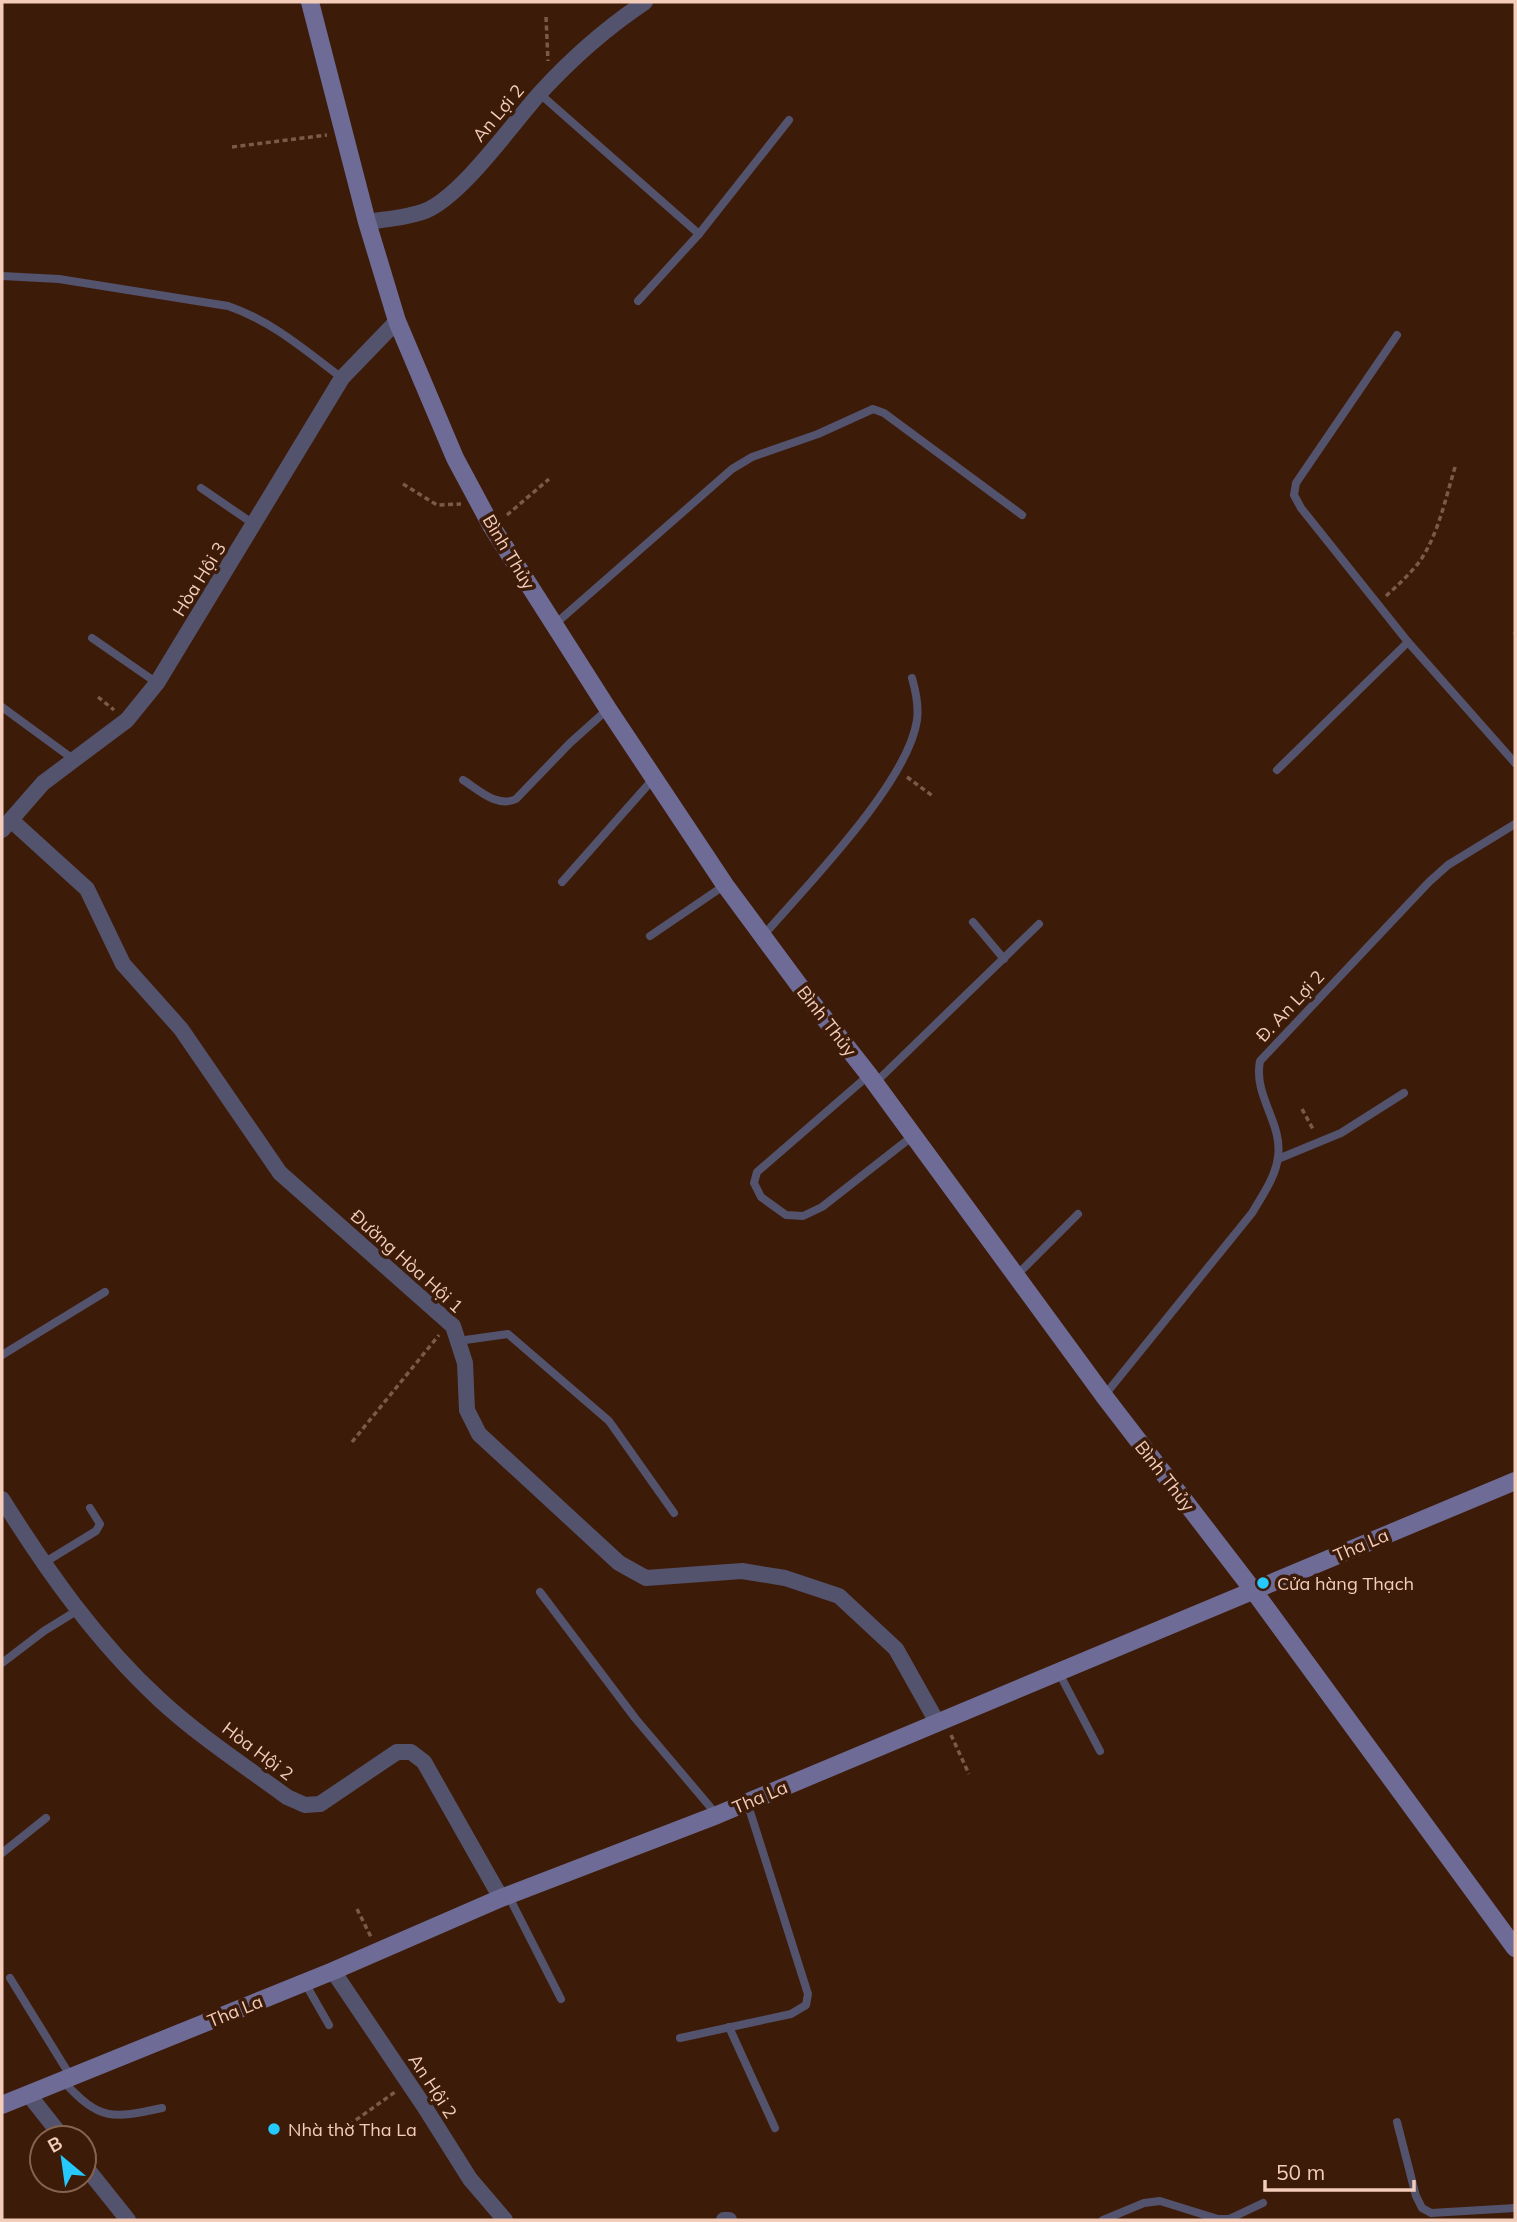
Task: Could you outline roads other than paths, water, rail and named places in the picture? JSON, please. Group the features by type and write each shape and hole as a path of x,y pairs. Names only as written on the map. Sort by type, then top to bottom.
{"main road":[{"name":"Bình Thủy","path":"310,2 367,222 397,321 451,448 492,527 725,885 914,1135 1104,1396 1253,1590 1515,1948"},
{"name":"Tha La","path":"2,2105 305,1983 505,1896 717,1815 1515,1481"}],"street":[{"name":"An Lợi 2","path":"367,222 425,211 444,199 489,154 544,89 586,46 645,2"},
{"name":"Hòa Hội 3","path":"6,825 43,783 127,720 157,683 342,378 397,321"},
{"name":"Đường Hòa Hội 1","path":"6,825 88,888 122,964 181,1030 280,1174 453,1326 465,1363 467,1410 478,1434 619,1563 646,1578 742,1571 785,1578 839,1596 896,1649 940,1720"},
{"name":"Hòa Hội 2","path":"2,1499 42,1563 78,1610 160,1701 287,1797 305,1805 320,1804 397,1752 411,1752 424,1762 505,1896"},
{"name":"An Hội 2","path":"333,1971 470,2179 505,2220"},
{"path":"29,2095 52,2124"},
{"path":"98,2182 128,2220"}],"lane":[{"path":"544,89 699,234"},
{"path":"638,301 699,234 789,120"},
{"path":"2,276 59,279 229,306 276,329 342,378"},
{"path":"1396,335 1296,483 1294,495 1301,508 1377,604 1515,763"},
{"path":"554,625 732,469 752,457 818,434 873,409 884,413 1022,515"},
{"path":"201,488 255,525"},
{"path":"92,638 157,683"},
{"path":"1277,770 1409,642"},
{"path":"763,936 855,829 896,769 909,745 917,721 918,701 912,678"},
{"path":"2,707 74,759"},
{"path":"463,779 497,801 507,803 516,799 608,709"},
{"path":"562,882 654,778"},
{"name":"Đ. An Lợi 2","path":"1278,1159 1278,1137 1257,1074 1260,1060 1429,882 1448,865 1515,824"},
{"path":"650,936 725,885"},
{"path":"973,922 1004,959"},
{"path":"914,1135 822,1207 803,1216 786,1215 761,1197 754,1183 758,1172 872,1079 1040,924"},
{"path":"1104,1396 1252,1213 1267,1187 1278,1159 1362,1121 1404,1093"},
{"path":"1016,1276 1078,1214"},
{"path":"2,1356 105,1292"},
{"path":"458,1341 508,1334 609,1421 674,1513"},
{"path":"42,1563 96,1531 100,1524 90,1508"},
{"path":"540,1592 635,1718 717,1815"},
{"path":"2,1663 44,1631 78,1610"},
{"path":"1058,1671 1100,1751"},
{"path":"680,2038 791,2014 806,2005 808,1994 747,1802"},
{"path":"2,1853 46,1818"},
{"path":"505,1896 561,1999"},
{"path":"10,1978 67,2079 85,2104 101,2113 122,2117 162,2108"},
{"path":"305,1983 329,2025"},
{"path":"729,2027 775,2128"},
{"path":"1397,2122 1422,2208 1431,2213 1515,2208"},
{"path":"1103,2220 1144,2203 1160,2202 1218,2219 1229,2219 1263,2203"}],"place":[{"name":"Cửa hàng Thạch","path":"1263,1583"},
{"name":"Nhà thờ Tha La","path":"274,2129"}]}
